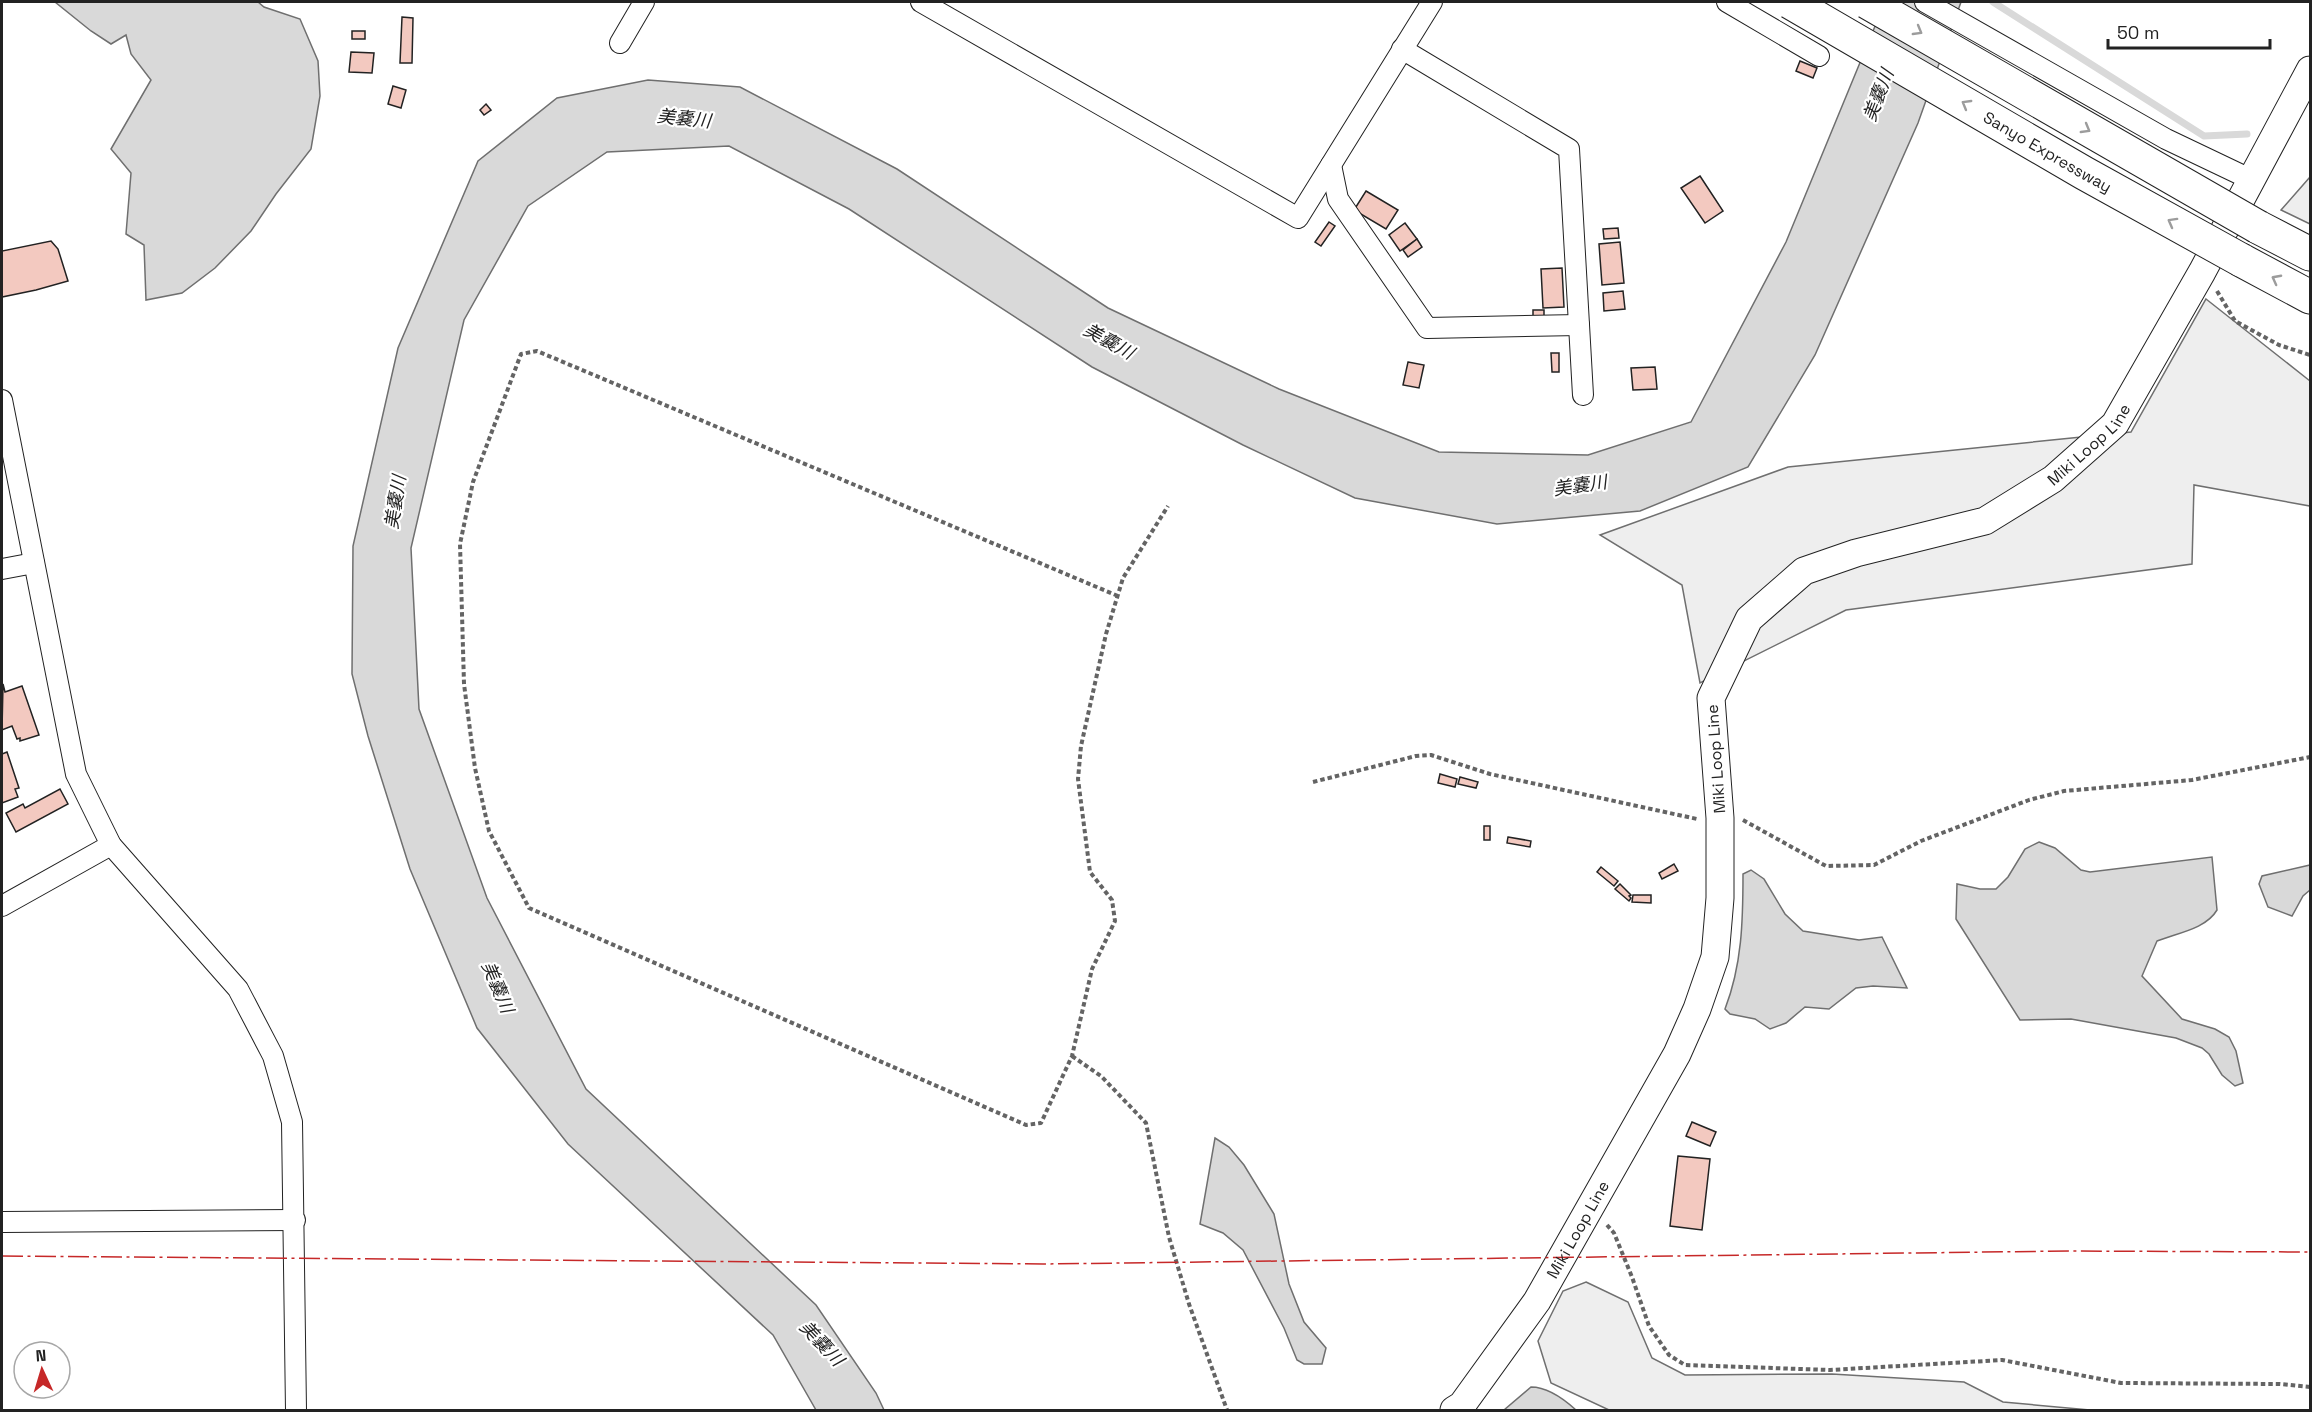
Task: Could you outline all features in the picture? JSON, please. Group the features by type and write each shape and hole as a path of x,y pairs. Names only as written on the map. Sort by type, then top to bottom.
{"highway":[{"name":"Sanyo Expressway","path":"1790,2 2084,173 2310,297"},
{"path":"1867,2 2258,227 2310,254"}],"main road":[{"name":"Miki Loop Line","path":"1454,1410 1462,1405 1537,1301 1677,1054 1697,1009 1715,957 1720,898 1720,818 1711,698 1749,619 1804,571 1856,553 1985,521 2054,479 2115,424 2202,272 2310,70"}],"street":[{"path":"620,43 644,2"},
{"path":"921,2 1298,218 1432,2"},
{"path":"1727,2 1819,56"},
{"path":"1925,2 2166,139 2252,180"},
{"path":"1402,50 1569,149 1583,395"},
{"path":"1331,165 1338,199 1426,328 1579,325"},
{"path":"2,400 76,774 111,845 238,989 273,1056 292,1122 296,1410"},
{"path":"2,569 34,563"},
{"path":"2,906 111,845"},
{"path":"2,1222 295,1220"}],"path":[{"path":"2202,272 2213,284 2235,321 2279,345 2310,355"},
{"path":"1118,596 537,351 521,354 472,482 460,544 464,684 475,768 489,831 529,908 1026,1125 1041,1123 1072,1056 1092,969 1115,921 1113,900 1090,872 1078,779 1081,746 1106,634 1124,578 1168,506"},
{"path":"1313,782 1431,755 1490,774 1691,819 1738,818 1826,866 1874,865 1921,841 2029,800 2064,791 2192,780 2310,757"},
{"path":"1072,1056 1101,1076 1146,1124 1170,1237 1189,1304 1227,1410"},
{"path":"1590,1207 1614,1233 1649,1326 1669,1355 1685,1365 1830,1370 2002,1360 2121,1383 2280,1384 2310,1387"}],"shaded area":[{"path":"2310,177 2310,224 2281,210"},
{"path":"2206,299 2310,381 2310,506 2194,485 2192,564 1846,610 1700,683 1682,585 1600,535 1788,467 2131,432"},
{"path":"1586,1282 1628,1302 1652,1358 1685,1375 1832,1374 1964,1382 2003,1402 2090,1410 1609,1410 1551,1383 1538,1341 1563,1291"}],"water":[{"path":"55,2 258,2 264,7 300,19 318,61 320,96 311,149 251,231 215,268 182,293 146,300 144,245 126,234 131,173 111,149 151,80 131,54 126,35 111,44"},
{"name":"美嚢川","path":"1885,2 1961,2 1918,123 1815,355 1748,467 1640,511 1497,524 1355,498 1243,445 1092,367 849,209 729,146 607,152 528,206 464,320 411,548 419,709 487,898 586,1089 816,1305 876,1393 884,1410 816,1410 773,1335 568,1144 477,1028 410,869 368,736 352,674 353,546 398,348 478,161 557,98 648,80 740,87 897,169 1108,308 1279,389 1439,452 1588,455 1691,422 1786,242"},
{"path":"2039,842 2055,848 2081,870 2090,872 2212,857 2217,910 2206,922 2157,941 2142,976 2182,1019 2215,1029 2229,1037 2236,1051 2243,1083 2235,1086 2222,1075 2209,1054 2202,1048 2176,1038 2071,1019 2020,1020 1956,919 1957,884 1980,889 1996,889 2008,877 2025,849"},
{"path":"2310,865 2310,890 2303,896 2292,916 2268,907 2259,884 2262,876"},
{"path":"1751,870 1764,879 1785,914 1803,931 1859,940 1882,937 1907,988 1873,986 1856,988 1829,1009 1805,1007 1786,1023 1770,1029 1755,1019 1730,1014 1725,1009 1738,959 1742,926 1743,874"},
{"path":"1215,1138 1229,1147 1244,1165 1274,1214 1289,1284 1304,1322 1326,1348 1322,1364 1304,1364 1297,1360 1284,1328 1243,1250 1223,1233 1200,1224"},
{"path":"1531,1387 1561,1398 1576,1410 1504,1410"}],"building":[{"path":"402,17 413,18 412,63 400,63"},
{"path":"352,31 365,31 365,39 352,39"},
{"path":"351,52 374,53 372,73 349,72"},
{"path":"1800,61 1817,68 1813,78 1796,71"},
{"path":"393,86 406,90 401,108 388,104"},
{"path":"486,104 491,110 484,115 480,110"},
{"path":"1700,176 1723,211 1705,223 1681,188"},
{"path":"1366,191 1398,210 1386,229 1354,210"},
{"path":"1329,222 1335,226 1321,246 1315,242"},
{"path":"1405,223 1417,239 1400,251 1389,235"},
{"path":"1618,228 1619,238 1604,239 1603,229"},
{"path":"1417,239 1422,247 1408,257 1403,250"},
{"path":"51,241 58,249 68,281 2,297 2,251"},
{"path":"1620,242 1624,283 1602,285 1599,244"},
{"path":"1562,268 1564,307 1543,308 1541,269"},
{"path":"1623,291 1625,309 1604,311 1603,293"},
{"path":"1533,310 1544,310 1544,317 1533,318"},
{"path":"1551,353 1559,353 1559,372 1552,372"},
{"path":"1408,362 1424,365 1419,388 1403,385"},
{"path":"1655,367 1657,389 1633,390 1631,368"},
{"path":"3,684 5,692 22,686 39,735 20,741 12,726 2,730"},
{"path":"7,752 19,788 15,789 18,797 2,803 2,754"},
{"path":"1440,774 1457,779 1455,787 1438,783"},
{"path":"1460,777 1478,782 1476,788 1458,784"},
{"path":"60,789 68,804 16,832 6,813 23,804 25,808"},
{"path":"1484,826 1490,826 1490,840 1484,840"},
{"path":"1508,837 1531,841 1530,847 1507,843"},
{"path":"1674,864 1678,871 1662,879 1659,873"},
{"path":"1601,867 1618,881 1614,886 1597,872"},
{"path":"1620,884 1631,895 1629,901 1615,889"},
{"path":"1633,895 1651,895 1651,903 1632,902"},
{"path":"1692,1122 1716,1132 1710,1146 1686,1136"},
{"path":"1678,1156 1710,1159 1702,1230 1670,1226"}],"waterway":[{"path":"1993,2 2204,136 2247,134"}],"power":[{"path":"2,1256 1043,1264 2070,1251 2310,1252"}]}
